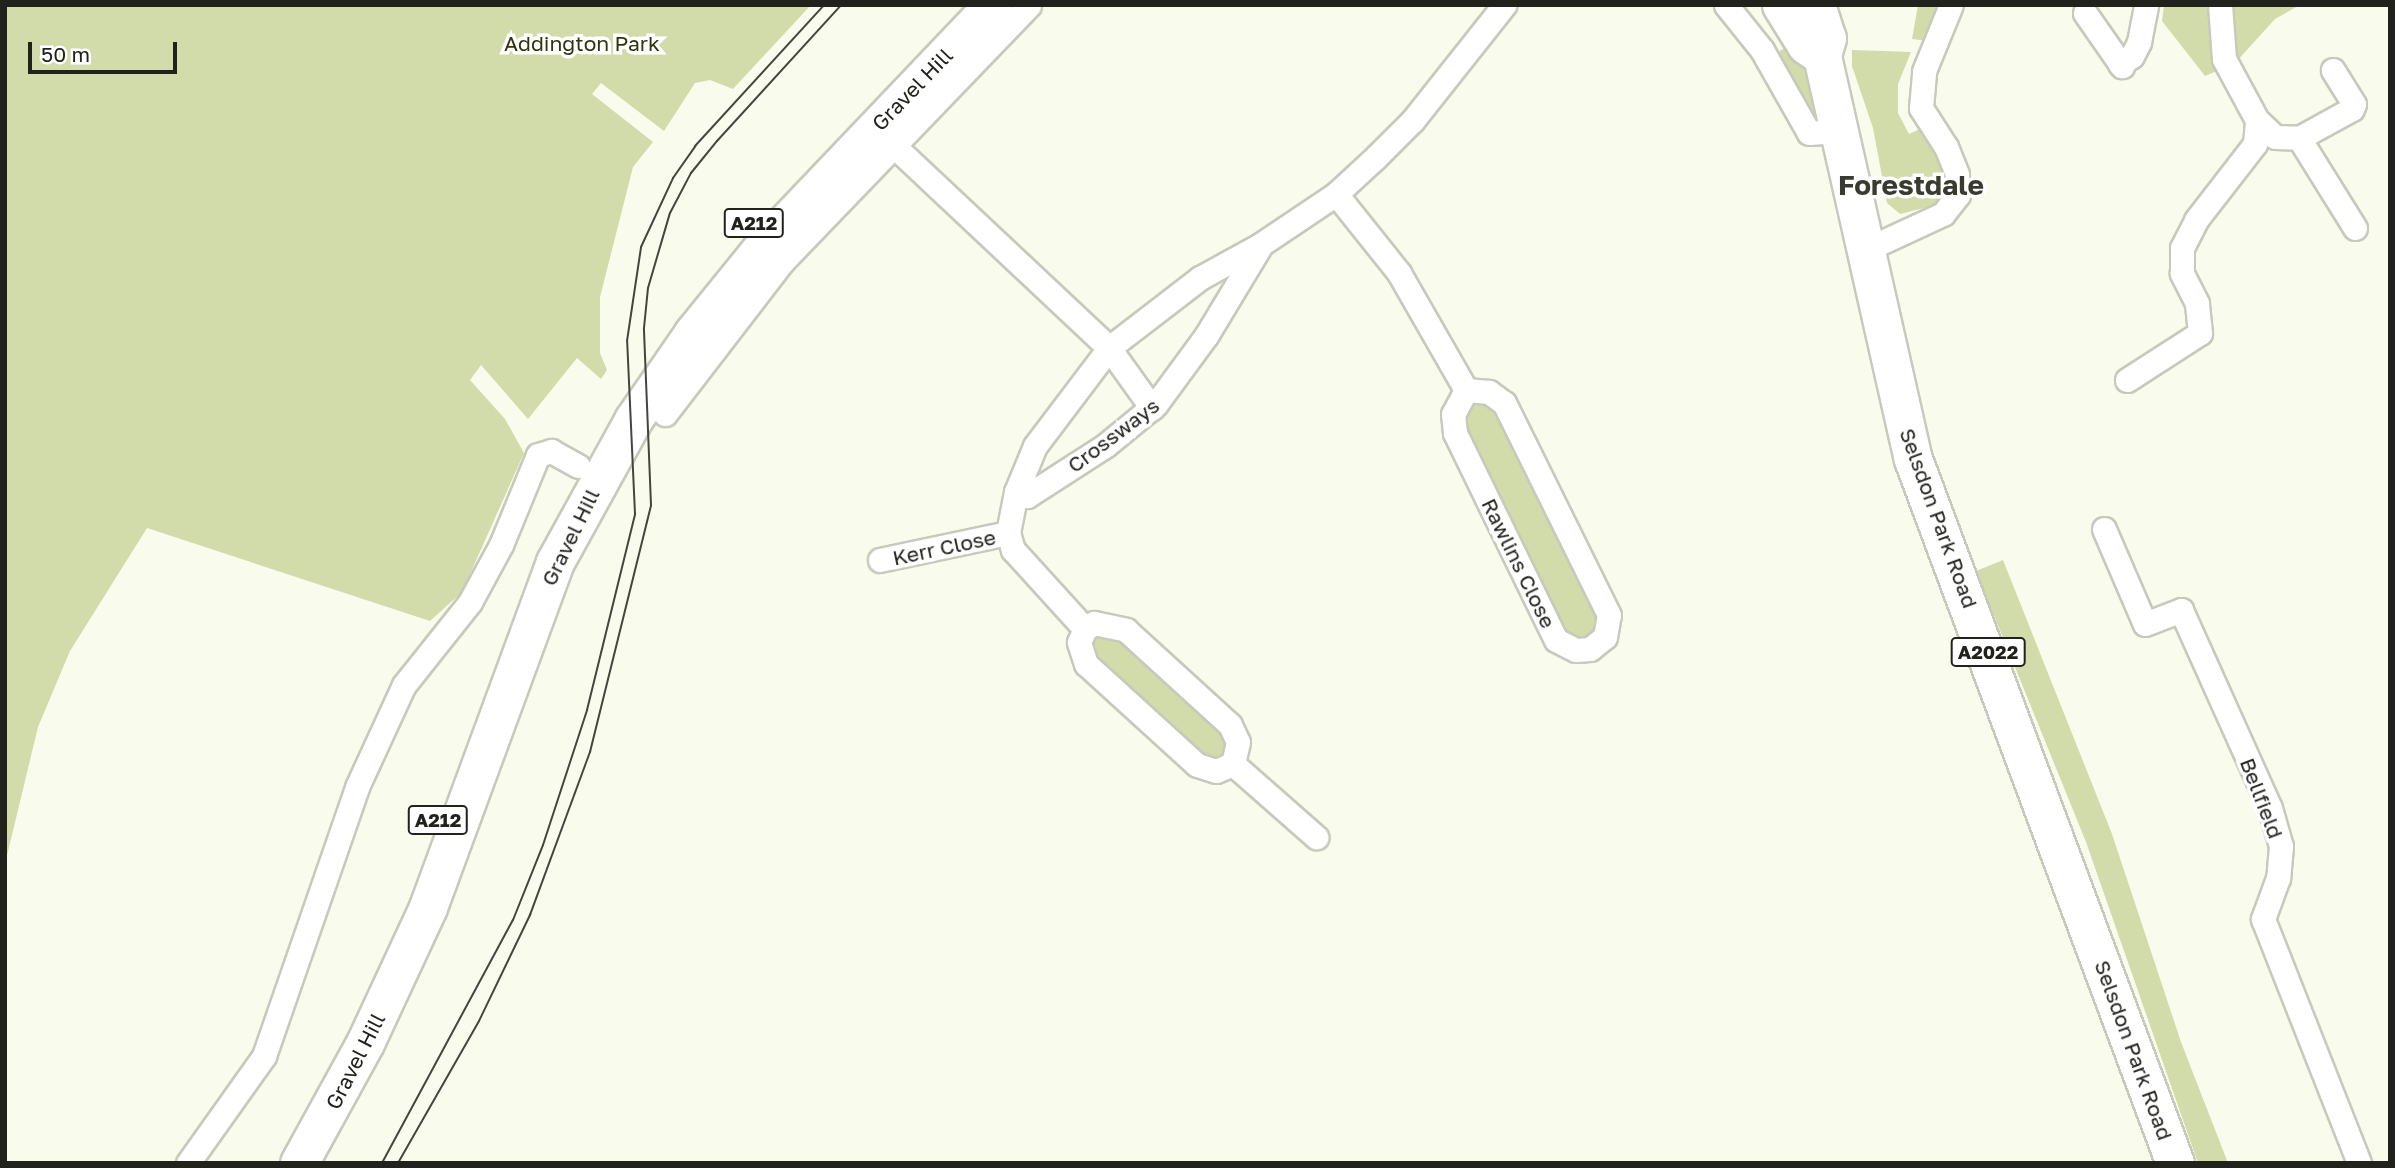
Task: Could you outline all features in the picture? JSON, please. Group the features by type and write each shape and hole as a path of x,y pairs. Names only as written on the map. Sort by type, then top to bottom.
{"main road":[{"name":"Gravel Hill","path":"271,1163 312,1097 391,933 440,813 565,458 629,384 740,240 961,5"},
{"name":"Gravel Hill","path":"299,1163 365,1043 428,907 555,562 633,420 703,341 766,243 993,5"},
{"path":"1781,5 1806,45 1822,56"},
{"name":"Selsdon Park Road","path":"1822,10 1827,38 1822,56 1913,459 2175,1163"}],"street":[{"name":"Gravel Hill","path":"665,414 703,341 1029,5"},
{"name":"Crossways","path":"1007,533 1016,492 1035,446 1109,348 1200,278 1260,245 1336,194 1413,120 1504,5"},
{"path":"1726,5 1762,50 1809,133 1838,131"},
{"path":"1865,250 1943,214 1958,195 1957,174 1946,148 1921,108 1924,71 1951,5"},
{"path":"2085,12 2121,65 2132,56 2139,42 2146,5"},
{"path":"2220,5 2224,59 2257,120 2274,136 2299,138 2352,109 2354,104 2333,70"},
{"path":"2127,380 2200,333 2197,303 2182,273 2182,248 2196,220 2245,161 2255,144 2257,120"},
{"path":"2299,138 2355,228"},
{"path":"894,145 1109,348 1152,408"},
{"path":"1336,194 1399,274 1466,390"},
{"name":"Crossways","path":"1016,492 1027,496 1106,445 1152,408 1206,336 1260,245"},
{"name":"Rawlins Close","path":"1466,390 1489,392 1504,403 1609,615 1605,637 1590,649 1576,650 1556,640 1455,433 1453,414 1466,390"},
{"name":"Gravel Hill","path":"188,1163 264,1056 357,787 404,685 470,602 501,545 529,467 543,450 565,458"},
{"name":"Bellfield","path":"2104,529 2145,624 2180,610 2270,808 2281,846 2277,878 2263,919 2359,1163"},
{"path":"1007,533 1013,550 1084,629"},
{"name":"Kerr Close","path":"880,560 1007,533"},
{"path":"1094,623 1119,625 1145,647 1230,725 1238,742 1233,764 1216,771 1197,765 1086,664 1079,642 1084,629 1094,623"},
{"path":"1233,764 1316,837"}],"green space":[{"name":"Addington Park","path":"5,5 811,5 733,89 710,80 695,83 664,131 601,83 592,94 653,142 633,167 600,297 600,353 607,370 601,379 577,358 528,419 481,365 470,380 505,419 524,453 462,592 430,621 147,528 70,651 38,727 5,864"},
{"path":"1918,5 1942,5 1928,41 1912,39"},
{"path":"2164,5 2208,5 2210,41 2219,70 2205,76 2162,21"},
{"path":"2235,5 2300,5 2275,19 2236,62 2229,13"},
{"path":"1790,44 1805,71 1821,125 1814,125 1774,55"},
{"path":"1852,50 1911,52 1898,84 1898,113 1909,134 1920,129 1937,150 1948,174 1946,189 1936,205 1900,214 1887,203 1873,128 1852,66"},
{"path":"1475,399 1492,403 1597,612 1596,628 1588,636 1568,637 1562,631 1466,433 1468,403"},
{"path":"2003,560 2112,834 2181,1042 2228,1163 2198,1163 2086,842 1976,571"},
{"path":"1108,628 1216,721 1231,749 1220,761 1204,756 1099,663 1089,643 1092,634"}],"tram line":[{"path":"382,1163 513,920 543,845 587,710 635,514 627,341 641,247 673,178 695,146 824,5"},
{"path":"398,1163 479,1021 530,915 590,752 651,505 644,328 648,288 670,213 691,173 717,141 841,5"}],"district":[{"name":"Forestdale","path":"1911,185"}]}
